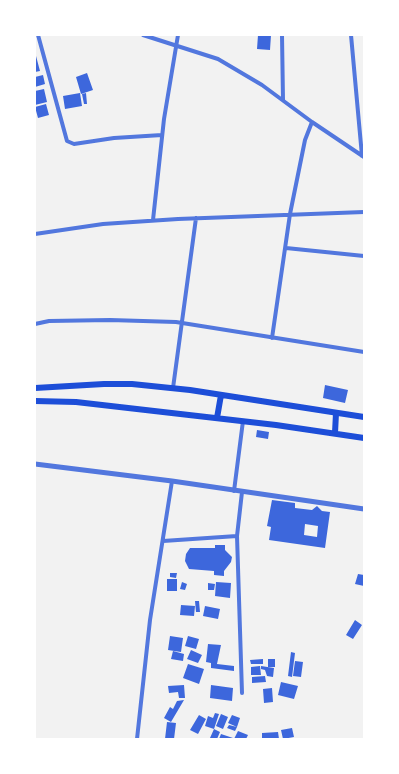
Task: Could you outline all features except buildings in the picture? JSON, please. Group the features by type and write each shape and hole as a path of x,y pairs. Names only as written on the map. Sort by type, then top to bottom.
{"highway":[{"path":"35,388 132,384 221,395 364,418"},
{"path":"217,418 221,395"},
{"path":"35,401 76,402 243,421 364,438"},
{"path":"335,434 336,413"}],"street":[{"path":"38,35 67,141 74,144 114,138 162,135"},
{"path":"142,35 218,59 262,85 363,157"},
{"path":"153,220 162,135 178,35"},
{"path":"282,35 283,100"},
{"path":"352,35 363,157"},
{"path":"272,338 290,214 305,140 312,122"},
{"path":"35,234 103,224 153,220 364,212"},
{"path":"172,388 196,218"},
{"path":"286,248 364,256"},
{"path":"35,324 49,321 110,320 182,323 364,352"},
{"path":"234,491 243,421"},
{"path":"35,464 172,481 364,509"},
{"path":"136,739 150,620 172,481"},
{"path":"242,492 237,536 242,693"},
{"path":"163,541 237,536"}]}
